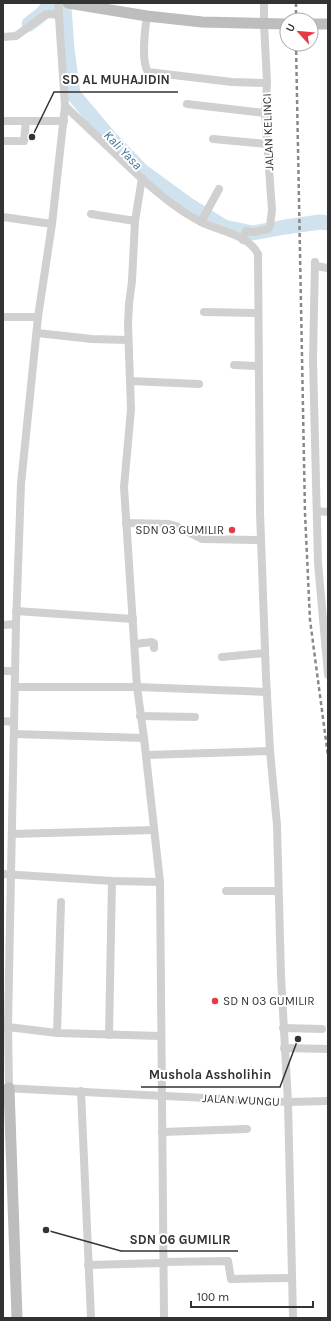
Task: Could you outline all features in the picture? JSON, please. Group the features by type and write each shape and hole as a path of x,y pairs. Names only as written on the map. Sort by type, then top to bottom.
{"street":[{"name":"JALAN KELINCI","path":"244,236 268,229 270,226 272,201 267,144 267,83 264,3"},
{"path":"3,37 16,36 45,15 60,8 114,6 147,16 202,22 279,24"},
{"path":"17,1318 6,1088 7,874 12,834 16,611 21,484 38,317 52,224 65,106 60,8"},
{"path":"147,16 144,39 146,70 149,72 232,82 267,83"},
{"path":"187,104 266,113"},
{"path":"65,106 142,178 167,199 202,220 244,236 255,247 258,254 257,313 261,540 270,751 277,825 283,1028 288,1102 328,1101"},
{"path":"3,121 64,121"},
{"path":"3,141 24,141 26,121"},
{"path":"213,139 267,144"},
{"path":"142,178 135,221 132,281 125,340 130,380 131,422 124,481 137,687 160,882 164,1318"},
{"path":"202,220 219,189"},
{"path":"91,214 135,221"},
{"path":"3,217 52,224"},
{"path":"328,268 315,264 313,359 318,563 328,675"},
{"path":"204,312 257,313"},
{"path":"3,317 38,317"},
{"path":"37,333 92,339 125,340"},
{"path":"234,365 258,366"},
{"path":"130,380 200,384"},
{"path":"317,512 328,512"},
{"path":"126,523 169,524 202,539 261,540"},
{"path":"16,611 133,619"},
{"path":"3,625 16,624"},
{"path":"135,644 152,642 154,643 154,648"},
{"path":"222,656 265,653"},
{"path":"3,671 15,671"},
{"path":"15,687 137,687 267,692"},
{"path":"140,716 195,717"},
{"path":"3,721 14,722"},
{"path":"14,734 144,738"},
{"path":"146,755 270,751"},
{"path":"12,834 154,830"},
{"path":"7,874 112,881 160,882"},
{"path":"109,1034 112,881"},
{"path":"226,891 278,891"},
{"path":"57,1033 61,902"},
{"path":"6,1025 57,1033 161,1036"},
{"path":"283,1028 322,1029"},
{"path":"284,1048 328,1049"},
{"name":"JALAN WUNGU","path":"6,1088 288,1102 293,1318"},
{"path":"81,1091 91,1318"},
{"path":"162,1132 247,1129"},
{"path":"88,1265 228,1261 231,1279 292,1278"}],"waterway":[{"name":"Kali Yasa","path":"29,24 47,8 64,8 67,49 73,94 111,139 142,171 190,206 224,227 253,233 320,222 328,223"}],"railway":[{"path":"296,3 296,12"},
{"path":"296,52 305,513 310,620 328,756"}],"place":[{"name":"SD AL MUHAJIDIN","path":"32,137"},
{"name":"SDN 03 GUMILIR","path":"232,530"},
{"name":"SD N 03 GUMILIR","path":"215,1001"},
{"name":"Mushola Assholihin","path":"298,1039"},
{"name":"SDN 06 GUMILIR","path":"46,1230"}]}
